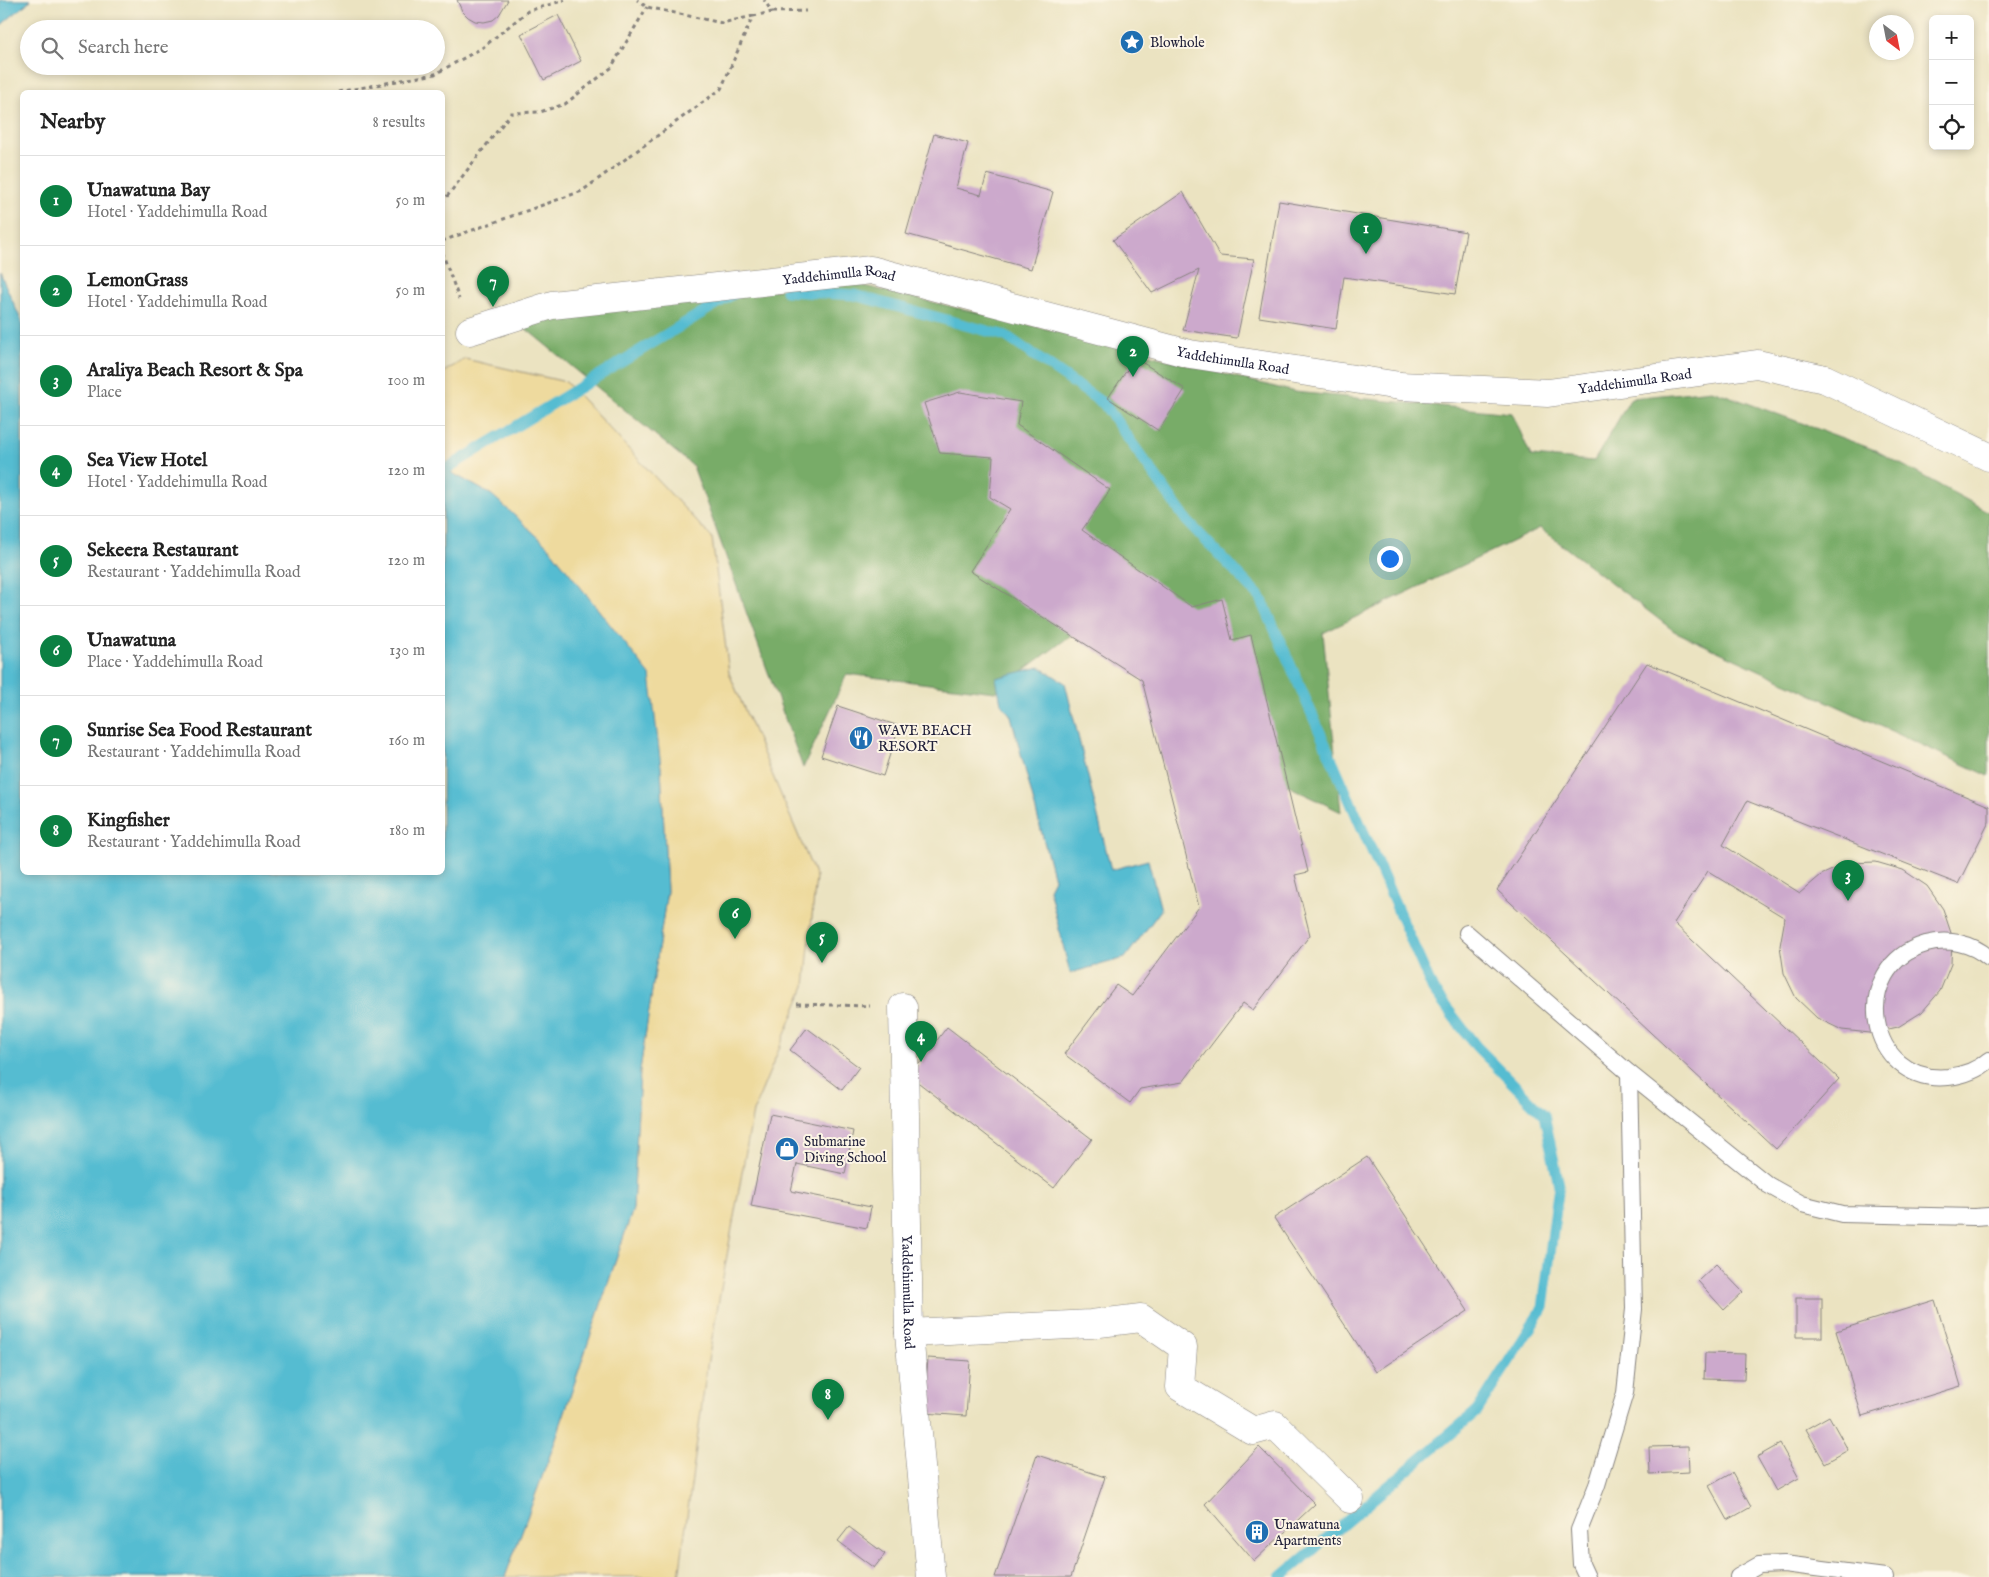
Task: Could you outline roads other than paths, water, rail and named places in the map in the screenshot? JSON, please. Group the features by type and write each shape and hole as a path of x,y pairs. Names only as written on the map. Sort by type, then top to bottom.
{"street":[{"name":"Yaddehimulla Road","path":"470,331 552,306 871,270 1190,354 1400,386 1548,393 1756,364 1825,379 1989,457"},
{"name":"Yaddehimulla Road","path":"903,1007 909,1333 931,1577"},
{"path":"909,1333 1091,1324 1141,1318 1183,1346 1180,1387 1253,1431 1275,1425 1350,1499"}],"lane":[{"path":"1467,933 1629,1073 1768,1185 1802,1204 1842,1214 1974,1218 1989,1216"},
{"path":"1986,1065 1961,1076 1938,1078 1917,1073 1898,1061 1884,1044 1876,1024 1876,1001 1882,979 1896,960 1914,948 1937,941 1960,942 1981,951 1989,958"},
{"path":"1587,1577 1581,1564 1579,1530 1597,1486 1625,1393 1634,1309 1629,1073"},
{"path":"1738,1577 1759,1565 1784,1564 1885,1577"}],"water":[{"path":"0,0 31,0 0,26"},
{"path":"0,273 20,318 20,875 445,875 445,469 492,495 548,546 650,675 661,767 667,891 640,1070 633,1209 553,1447 505,1577 0,1577"},
{"path":"1040,667 1065,683 1111,870 1148,860 1161,910 1125,958 1070,973 1049,889 1054,879 1011,716 1001,703 996,678"}],"waterway":[{"path":"786,291 854,295 1006,336 1104,404 1187,521 1261,598 1433,990 1476,1046 1544,1115 1559,1185 1543,1308 1477,1411 1281,1577"},
{"path":"446,469 736,292"}],"place":[{"name":"Blowhole","path":"1132,42"},
{"name":"Unawatuna Bay","path":"1366,254"},
{"name":"Sunrise Sea Food Restaurant","path":"493,307"},
{"name":"LemonGrass","path":"1133,377"},
{"name":"WAVE BEACH RESORT","path":"861,738"},
{"name":"Araliya Beach Resort & Spa","path":"1848,901"},
{"name":"Unawatuna","path":"735,939"},
{"name":"Sekeera Restaurant","path":"822,963"},
{"name":"Sea View Hotel","path":"921,1062"},
{"name":"Submarine Diving School","path":"787,1149"},
{"name":"Kingfisher","path":"828,1420"},
{"name":"Unawatuna Apartments","path":"1257,1532"}]}
